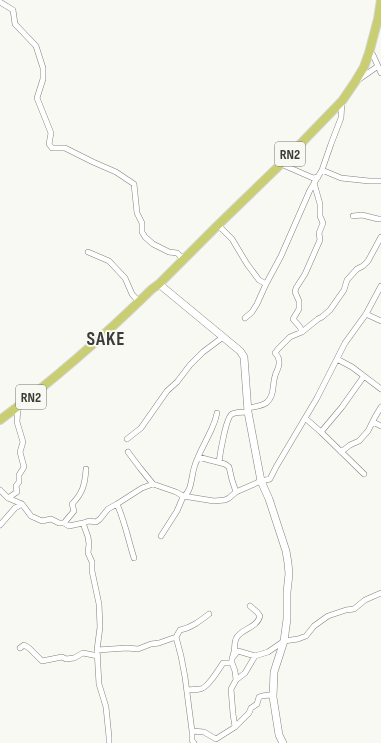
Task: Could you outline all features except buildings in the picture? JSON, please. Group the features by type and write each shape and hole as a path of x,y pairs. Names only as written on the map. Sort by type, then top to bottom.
{"highway":[{"name":"RN2","path":"0,420 62,372 159,284 342,102 356,82 370,57 381,0"}],"main road":[{"path":"159,284 240,351 244,357 248,410 261,481 269,499 286,551 289,574 287,619 284,641 274,672 273,697 278,735 283,743"}],"street":[{"path":"0,2 13,10 15,24 36,46 43,68 43,79 37,98 52,133 48,144 52,148 65,148 116,172 134,184 137,213 142,222 142,232 145,237 153,244 169,252 177,253 184,258"},
{"path":"370,57 381,55"},
{"path":"370,57 378,66 381,73"},
{"path":"356,82 378,66"},
{"path":"245,318 252,312 257,304 281,256 310,190 322,170 341,118 342,102"},
{"path":"281,164 312,178 318,177"},
{"path":"322,170 340,178 381,181"},
{"path":"302,332 300,327 293,319 299,309 299,301 295,292 305,274 320,240 319,233 322,223 320,216 320,204 314,183"},
{"path":"353,216 362,215 381,219"},
{"path":"217,226 219,226 232,239 247,264 259,280 266,284"},
{"path":"219,462 223,437 229,417 232,413 248,410 265,404 270,398 274,389 275,375 280,363 279,358 275,353 290,337 302,332 330,310 344,290 348,280 357,269 364,266 368,261 381,237"},
{"path":"88,252 109,261 125,278 132,294 139,302"},
{"path":"128,452 153,484 176,492 181,496 204,500 226,500 236,492 261,481 270,479 317,398 345,343 366,314 380,288"},
{"path":"366,314 381,321"},
{"path":"127,439 141,428 167,391 177,382 190,365 203,352 223,337"},
{"path":"337,359 352,367 381,388"},
{"path":"321,432 342,407 364,376"},
{"path":"8,498 17,492 16,486 19,482 19,475 24,467 20,452 23,442 17,422 18,407"},
{"path":"341,452 350,444 359,441 368,431 381,407"},
{"path":"161,536 177,511 191,483 194,467 203,445 213,427 217,413"},
{"path":"305,418 364,474"},
{"path":"373,422 381,426"},
{"path":"198,457 219,462 229,467 236,492"},
{"path":"64,524 74,511 72,504 79,497 85,481 86,469"},
{"path":"0,490 8,498 22,504 32,516 37,519 42,521 51,519 59,524 69,526 89,521 96,522 108,509 142,488 153,484"},
{"path":"0,525 16,508 22,504"},
{"path":"117,504 130,539 134,558"},
{"path":"83,523 88,536 88,553 92,562 92,571 98,604 100,627 98,653 99,684 106,707 109,743"},
{"path":"187,690 201,690 211,681 223,663 232,661 238,650 255,656 268,652 284,641 306,636 314,626 328,616 354,609 365,600 381,593"},
{"path":"236,680 232,661 235,652 234,645 237,637 244,630 252,627 259,621 260,616 250,606"},
{"path":"186,743 193,741 187,690 176,638 180,630 187,629 209,614"},
{"path":"20,648 24,645 29,648 42,662 62,657 66,659 74,658 83,653 98,653 127,648 138,649 176,638"},
{"path":"235,726 232,714 230,689 236,680 245,673 255,656"},
{"path":"192,731 204,732 216,739 235,726 249,713 251,708 257,704 259,697 273,697"},
{"path":"277,743 278,735"}],"district":[{"name":"SAKE","path":"106,338"}]}
